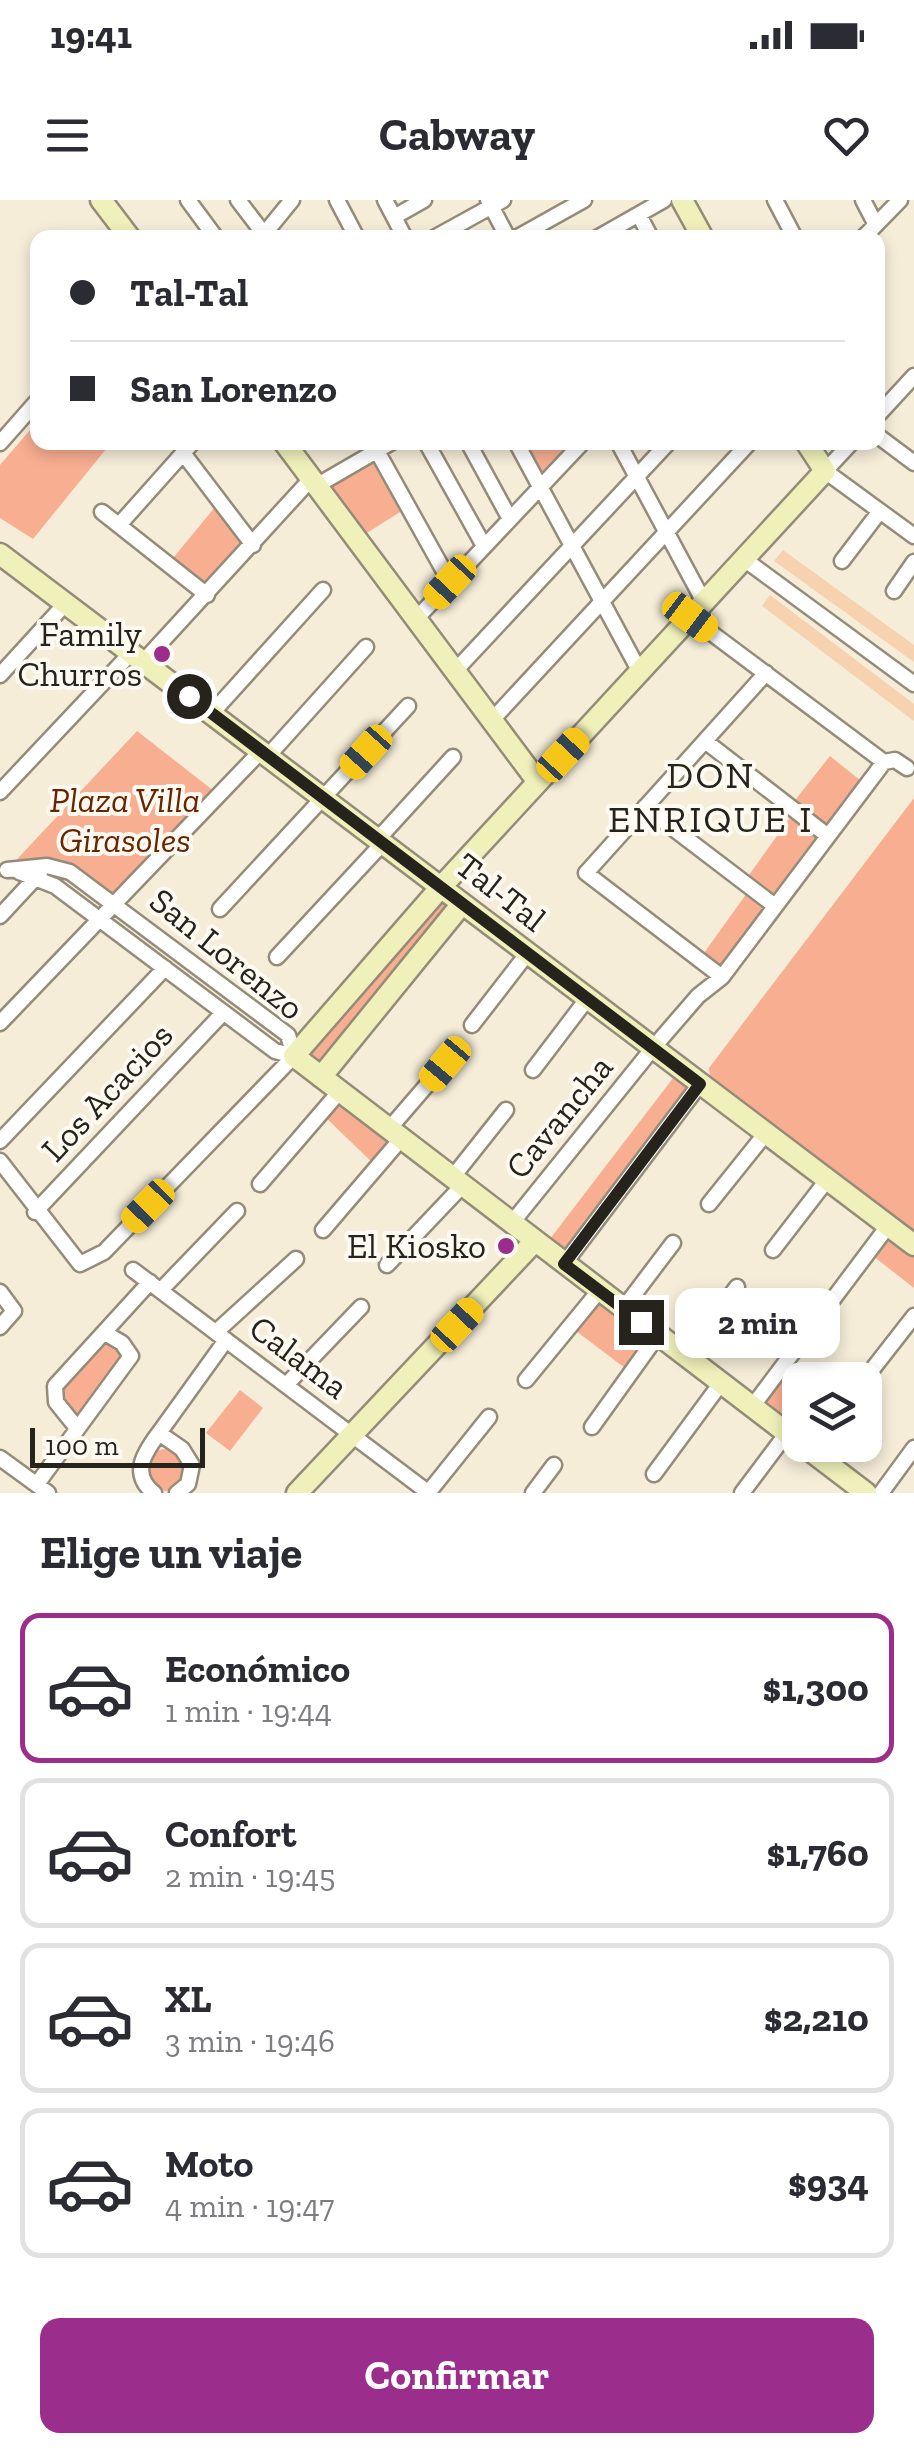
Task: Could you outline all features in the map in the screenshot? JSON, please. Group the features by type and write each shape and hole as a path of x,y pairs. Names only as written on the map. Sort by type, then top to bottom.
{"street":[{"path":"102,200 124,230"},
{"path":"188,200 210,230"},
{"path":"238,200 258,230"},
{"path":"267,230 292,200"},
{"path":"337,200 354,230"},
{"path":"384,200 401,230"},
{"path":"394,217 424,200"},
{"path":"530,230 584,200"},
{"path":"612,230 664,200"},
{"path":"682,200 699,230"},
{"path":"774,200 791,230"},
{"path":"862,200 876,224"},
{"path":"870,230 900,200"},
{"path":"447,230 494,202 505,230"},
{"path":"638,215 646,230"},
{"path":"885,407 914,376"},
{"path":"0,444 30,409"},
{"path":"885,441 914,463"},
{"path":"119,525 186,450"},
{"path":"189,450 253,546"},
{"path":"295,450 313,482 538,782"},
{"path":"430,450 484,546"},
{"path":"472,450 510,520"},
{"path":"520,450 640,672"},
{"path":"416,619 540,487 566,450"},
{"path":"622,450 667,533 697,609 766,674 884,762 896,760 907,768"},
{"path":"455,670 662,450"},
{"path":"492,720 743,450"},
{"path":"811,450 825,471 914,536"},
{"path":"0,1161 35,1212 80,1264 104,1252 294,1056 441,887 845,450"},
{"path":"0,792 137,657 208,594 313,482 377,451 450,582"},
{"path":"842,561 880,511"},
{"path":"102,512 208,594"},
{"path":"744,559 914,684"},
{"name":"Tal-Tal","path":"3,562 66,603 914,1245"},
{"path":"894,590 914,562"},
{"path":"212,713 323,590"},
{"path":"0,676 66,603"},
{"path":"0,1023 366,647"},
{"path":"722,977 586,873 766,674"},
{"path":"220,910 408,706"},
{"path":"706,742 828,836"},
{"path":"277,958 453,757"},
{"name":"Cavancha","path":"512,1224 653,1048 698,996 722,977 884,762"},
{"path":"645,807 776,906"},
{"name":"San Lorenzo","path":"3,867 70,872 288,1035 294,1056"},
{"path":"0,916 42,872"},
{"name":"San Lorenzo","path":"42,872 222,1013 275,1051 294,1056 782,1428"},
{"path":"321,1077 461,905"},
{"path":"472,1025 527,954"},
{"path":"0,1141 166,968"},
{"path":"533,1070 588,1000"},
{"name":"Los Acacios","path":"35,1212 222,1013"},
{"path":"323,1230 445,1064"},
{"path":"564,1264 700,1084"},
{"path":"260,1184 340,1091"},
{"path":"387,1265 457,1182 506,1110"},
{"path":"709,1204 766,1133"},
{"path":"773,1250 827,1180"},
{"path":"77,1428 56,1402 55,1386 105,1333 237,1211"},
{"path":"752,1407 888,1226"},
{"path":"297,1493 534,1242"},
{"path":"624,1309 673,1242"},
{"path":"154,1493 144,1484 140,1470 146,1450 221,1336 296,1259"},
{"name":"Calama","path":"133,1270 428,1493"},
{"path":"686,1356 737,1286"},
{"path":"526,1380 599,1290"},
{"path":"0,1292 14,1311 0,1326"},
{"path":"286,1385 361,1308"},
{"path":"878,1362 914,1316"},
{"path":"2,1463 43,1489 77,1428 131,1356 122,1343 105,1333"},
{"path":"592,1428 658,1335"},
{"path":"654,1474 721,1383"},
{"path":"428,1493 489,1417"},
{"path":"159,1433 182,1449 192,1465 188,1484 178,1493"},
{"path":"881,1493 914,1448"},
{"path":"742,1493 782,1460"},
{"name":"San Lorenzo","path":"824,1462 855,1490"},
{"path":"533,1493 554,1465"}],"green space":[{"path":"30,430 30,450 105,450 33,539 0,518 0,465"},
{"path":"525,450 565,450 567,453 541,480"},
{"path":"376,455 405,509 362,536 325,486"},
{"path":"220,501 253,545 207,595 169,563"},
{"name":"Plaza Villa Girasoles","path":"137,731 219,795 115,906 70,872 7,870"},
{"path":"830,756 861,781 723,967 704,953 747,893 749,875 792,815 796,799"},
{"path":"914,798 914,1236 711,1083 709,1068"},
{"path":"443,899 453,908 321,1077 294,1056"},
{"path":"680,1069 700,1084 564,1264 543,1248"},
{"path":"340,1091 401,1139 377,1167 321,1113"},
{"path":"888,1226 914,1245 914,1288 868,1252"},
{"path":"599,1301 648,1338 625,1368 576,1331"},
{"path":"105,1339 122,1343 127,1356 81,1416 64,1414 55,1386"},
{"path":"782,1371 782,1418 759,1401"},
{"path":"240,1390 263,1408 230,1451 206,1433"},
{"path":"166,1449 181,1455 187,1470 181,1485 166,1491 151,1485 145,1470 151,1455"}],"building":[{"path":"783,550 914,645 914,662 774,561"},
{"path":"770,595 914,704 914,721 762,606"}],"place":[{"name":"Family Churros","path":"162,654"},
{"name":"El Kiosko","path":"506,1246"}],"district":[{"name":"DON ENRIQUE I","path":"711,797"}],"route":[{"path":"189,696 700,1084 564,1264 641,1322"}]}
